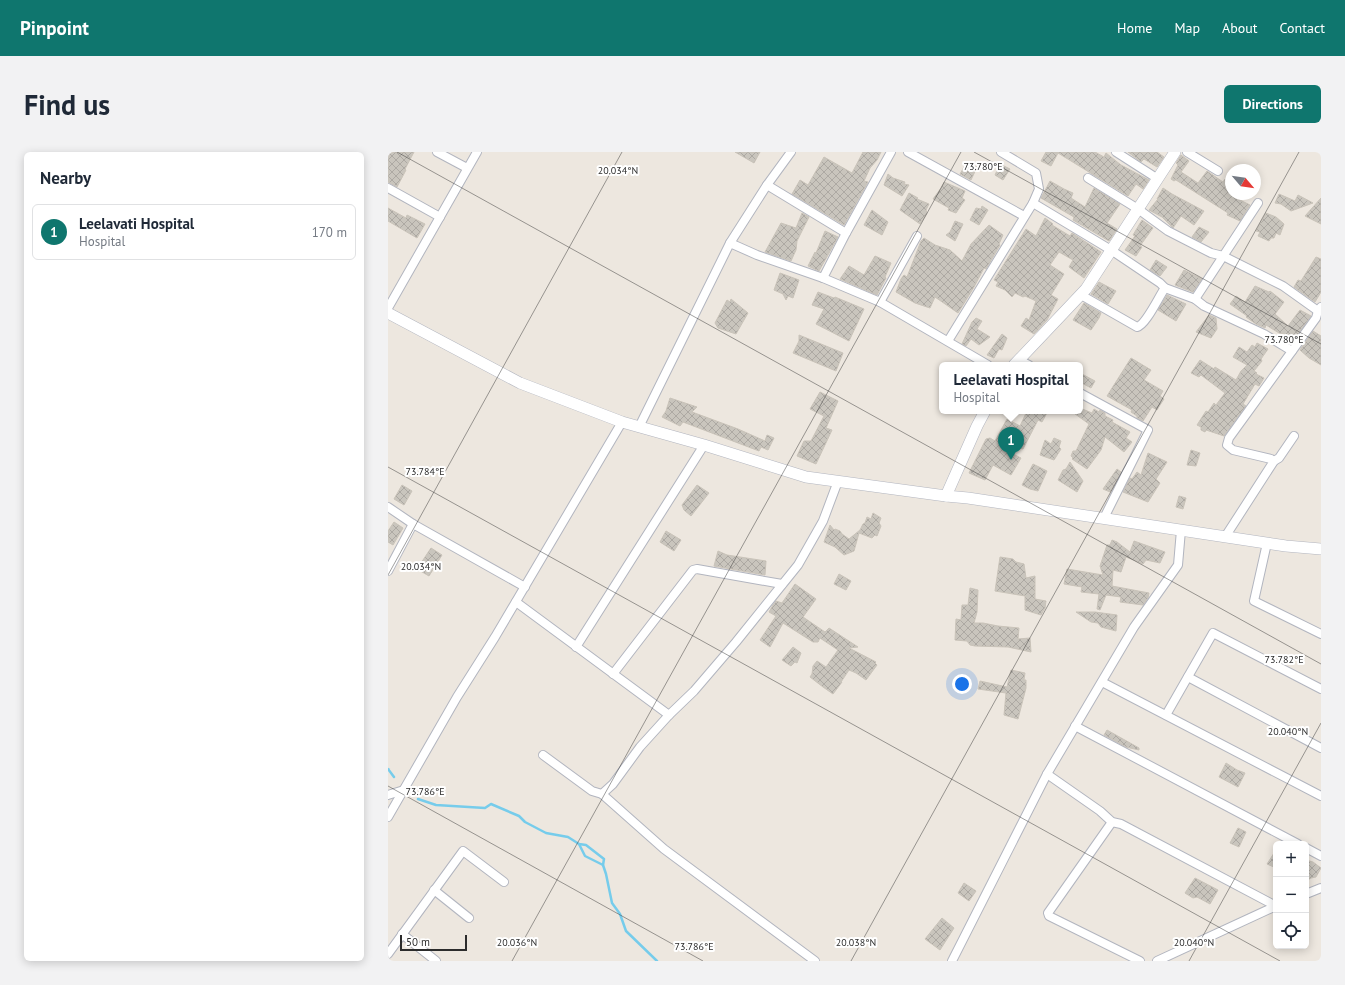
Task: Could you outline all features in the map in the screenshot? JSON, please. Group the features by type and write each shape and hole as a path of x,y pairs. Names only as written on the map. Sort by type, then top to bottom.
{"main road":[{"path":"1022,362 1086,289 1175,152"},
{"path":"388,314 520,383 622,422 704,445 806,477 968,498 1225,537 1321,549"},
{"path":"946,496 976,426 983,414"}],"street":[{"path":"437,152 467,168"},
{"path":"388,308 477,152"},
{"path":"639,427 730,243 767,185 792,152"},
{"path":"823,278 891,152"},
{"path":"908,152 1024,216"},
{"path":"948,341 1033,203 1038,189 1036,173 1001,152"},
{"path":"1116,152 1158,178"},
{"path":"1187,152 1218,171"},
{"path":"1088,178 1138,209 1168,231 1211,253 1223,256 1283,286 1320,309 1316,318 1229,438 1227,445 1233,450 1274,461"},
{"path":"767,185 846,233"},
{"path":"388,188 440,217"},
{"path":"1033,203 1111,250 1160,283 1165,288 1195,300 1204,306 1264,334 1292,351"},
{"path":"1195,300 1258,203"},
{"path":"880,302 917,236"},
{"path":"730,243 757,255 823,278 880,302 983,362"},
{"path":"1081,295 1137,327 1140,326 1145,320 1165,288"},
{"path":"1083,395 1148,430 1104,518"},
{"path":"388,817 457,696 516,602 622,422"},
{"path":"1225,537 1274,461 1279,458 1294,436"},
{"path":"576,647 704,445"},
{"path":"602,794 613,784 640,747 669,715 694,691 736,642 798,565 823,521 838,481"},
{"path":"388,507 413,524 525,587"},
{"path":"388,570 413,524"},
{"path":"952,961 1047,774 1134,628 1178,565 1181,530"},
{"path":"1267,543 1254,601 1321,634"},
{"path":"613,674 692,570 697,569 782,584"},
{"path":"516,602 669,715"},
{"path":"1166,715 1213,633 1321,689"},
{"path":"1188,677 1321,748"},
{"path":"1102,682 1321,796"},
{"path":"1076,726 1292,841"},
{"path":"543,755 592,790 602,794 664,849 815,961"},
{"path":"1047,774 1100,811 1112,822 1121,824 1273,904"},
{"path":"388,795 404,790"},
{"path":"1112,822 1048,913 1049,916 1063,924 1140,961"},
{"path":"1309,850 1321,856"},
{"path":"388,954 463,851 504,882"},
{"path":"1309,893 1321,888"},
{"path":"434,890 469,918"},
{"path":"1157,961 1273,907"},
{"path":"402,934 436,961"}],"building":[{"path":"388,152 414,152 397,187 388,182"},
{"path":"735,152 760,152 754,163"},
{"path":"863,152 881,152 877,160 870,168 864,181 868,182 844,225 792,194 800,180 808,185 824,157 852,173"},
{"path":"1046,152 1095,152 1104,157 1106,153 1121,165 1149,180 1143,189 1136,184 1128,196 1058,153 1051,166 1041,161"},
{"path":"1128,152 1157,152 1164,157 1157,167 1144,159 1141,162"},
{"path":"1181,155 1189,161 1181,172 1198,183 1207,171 1223,182 1225,179 1225,200 1240,200 1250,205 1240,221 1227,215 1228,213 1176,180 1177,179 1174,181 1171,179 1178,165 1176,163"},
{"path":"967,162 977,167 971,180 960,174"},
{"path":"1000,164 1010,169 1003,180 995,175"},
{"path":"888,174 893,178 905,182 904,184 909,185 902,196 884,185"},
{"path":"1050,181 1073,193 1071,198 1085,207 1094,188 1120,204 1107,223 1117,229 1109,241 1073,220 1074,217 1041,198"},
{"path":"944,182 965,191 962,198 965,200 956,213 948,210 949,208 933,199"},
{"path":"1163,188 1204,211 1194,225 1181,216 1173,228 1162,217 1149,210 1158,199"},
{"path":"909,193 918,198 917,199 929,204 926,210 927,213 920,224 900,210"},
{"path":"1279,194 1295,201 1298,195 1313,203 1291,211 1281,204 1275,203"},
{"path":"1321,198 1321,224 1305,216"},
{"path":"982,206 988,210 979,225 970,220 976,208 981,209"},
{"path":"388,208 406,218 407,215 425,224 417,238 388,221"},
{"path":"872,210 888,222 882,235 864,225"},
{"path":"802,213 809,217 797,241 796,250 791,261 765,252 781,223 796,228"},
{"path":"1266,213 1276,217 1284,224 1280,235 1276,233 1274,238 1271,238 1269,241 1258,236 1260,232 1256,231"},
{"path":"1045,218 1053,224 1052,225 1070,236 1072,233 1101,252 1084,278 1069,267 1073,260 1059,252 1050,265 1064,274 1051,295 1058,299 1047,320 1034,334 1021,326 1026,318 1029,320 1036,301 1015,293 1012,297 1005,290 996,286 998,282 994,280 1026,229 1036,236"},
{"path":"1142,220 1153,228 1140,246 1142,247 1136,256 1125,250 1135,236 1133,235"},
{"path":"955,221 963,224 955,241 946,235 950,232"},
{"path":"989,225 1003,235 999,244 1000,245 986,269 984,268 958,313 935,297 930,308 915,303 896,292 901,279 904,275 907,277 921,241 924,238 935,245 950,250 962,261 971,244"},
{"path":"1199,227 1209,232 1201,242 1192,237"},
{"path":"825,231 838,237 819,271 808,266 815,252 816,253"},
{"path":"875,256 891,263 885,277 886,278 877,295 840,279 849,266 864,275"},
{"path":"1316,257 1321,259 1321,292 1315,302 1294,287 1298,280 1301,281"},
{"path":"1156,260 1167,267 1160,276 1150,270"},
{"path":"1184,270 1202,279 1193,292 1175,285"},
{"path":"780,273 799,280 793,298 788,296 786,300 783,294 774,290"},
{"path":"1099,282 1116,291 1108,304 1091,294"},
{"path":"1255,286 1269,292 1270,291 1284,302 1275,314 1288,326 1300,310 1311,316 1291,344 1282,339 1285,334 1279,333 1266,325 1265,328 1256,324 1230,304 1236,296 1245,302"},
{"path":"818,292 834,298 835,297 864,309 849,341 816,324 824,309 812,305"},
{"path":"1167,295 1186,304 1176,321 1158,310"},
{"path":"731,299 748,313 736,334 718,328 715,323 727,300 730,302"},
{"path":"1084,303 1101,313 1091,330 1073,320"},
{"path":"1209,315 1216,318 1217,329 1211,338 1196,332"},
{"path":"976,318 982,321 977,329 990,337 979,345 971,339 966,346 962,344 972,322"},
{"path":"1313,331 1321,336 1321,365 1309,358 1300,350"},
{"path":"1002,334 1007,338 1002,350 999,349 994,358 987,355"},
{"path":"799,335 843,353 836,371 793,353 799,341"},
{"path":"1257,343 1268,349 1261,359 1262,361 1254,371 1257,373 1256,374 1264,378 1259,386 1255,384 1243,404 1246,406 1224,436 1206,430 1205,432 1201,430 1201,427 1197,425 1206,411 1208,412 1214,403 1216,405 1225,393 1201,375 1199,377 1191,373 1200,360 1236,380 1241,371 1247,365 1233,357 1239,347 1247,352 1252,345 1255,347"},
{"path":"1131,358 1151,370 1144,380 1163,391 1160,396 1164,399 1157,410 1152,407 1143,421 1131,412 1132,410 1107,396"},
{"path":"1083,375 1095,381 1091,388 1083,384"},
{"path":"820,392 838,401 826,428 832,430 816,464 797,456 804,441 811,441 824,416 810,409"},
{"path":"670,398 697,407 692,412 765,441 767,435 774,438 768,450 761,447 759,451 683,422 680,426 662,417 666,411"},
{"path":"1083,409 1092,413 1094,409 1099,412 1100,410 1105,413 1105,416 1113,420 1112,422 1130,432 1126,438 1132,442 1124,452 1105,437 1101,450 1087,469 1072,459 1073,458 1071,456 1073,451 1076,451 1089,424 1075,414 1083,414"},
{"path":"1026,414 1046,414 1042,422 1038,420 1023,449 1012,446 1009,452 1021,458 1011,475 993,465 985,480 969,473 986,439 990,438 995,441 1007,419 1020,426"},
{"path":"1054,438 1061,441 1059,447 1061,449 1054,460 1040,455 1045,440 1051,444"},
{"path":"1191,450 1200,453 1196,466 1187,465"},
{"path":"1148,453 1167,462 1156,479 1160,483 1148,502 1123,492 1130,478 1132,479 1137,472 1141,475"},
{"path":"1070,462 1083,481 1077,492 1058,480 1063,470 1066,469"},
{"path":"1033,464 1047,471 1038,491 1022,485"},
{"path":"1117,469 1121,472 1113,488 1110,492 1103,489"},
{"path":"402,485 412,491 404,505 394,499"},
{"path":"697,485 709,493 691,516 684,510 682,505"},
{"path":"1179,496 1186,498 1183,509 1176,507"},
{"path":"873,513 881,518 879,523 881,526 877,536 875,535 872,538 859,533 854,551 844,555 835,547 824,542 830,525 834,530 840,531 849,539 860,530 867,517 871,519"},
{"path":"394,522 403,528 393,545 388,542 388,531"},
{"path":"666,531 681,540 674,551 660,542"},
{"path":"1112,540 1130,552 1134,541 1165,552 1160,563 1146,560 1143,564 1126,557 1121,572 1113,570 1112,586 1149,593 1148,598 1143,605 1120,602 1121,597 1106,595 1100,610 1097,609 1099,594 1081,592 1082,587 1064,584 1067,569 1103,575 1100,566 1107,545 1110,545"},
{"path":"431,548 442,555 429,576 417,569"},
{"path":"718,551 727,555 766,561 765,575 714,566"},
{"path":"1000,557 1013,559 1016,562 1024,564 1026,578 1035,576 1035,599 1046,601 1045,608 1041,615 1025,610 1025,596 995,591"},
{"path":"839,574 851,581 846,590 834,584"},
{"path":"795,584 816,599 803,617 825,632 829,628 858,647 849,648 876,662 875,663 877,665 866,680 849,670 833,694 810,677 813,666 817,661 826,667 838,650 820,638 818,642 813,642 783,623 770,647 760,640 776,616 769,612 773,605 776,601 782,603"},
{"path":"970,588 978,590 977,612 974,623 1019,628 1018,639 1030,638 1031,652 1008,647 975,646 970,645 967,641 955,640 956,619 961,620 962,605 968,605"},
{"path":"1076,612 1095,612 1117,615 1116,631 1101,627 1098,623 1091,622"},
{"path":"793,647 801,653 797,663 795,662 791,666 782,660"},
{"path":"1011,670 1025,673 1024,680 1026,680 1026,688 1018,719 1004,715 1006,693 978,689 980,681 1007,687"},
{"path":"1107,730 1139,748 1139,750 1126,747 1104,735"},
{"path":"1226,763 1245,773 1238,787 1219,777"},
{"path":"1238,828 1246,832 1239,847 1230,843"},
{"path":"1273,855 1273,867 1267,864"},
{"path":"1309,861 1321,868 1316,877 1309,879"},
{"path":"1195,878 1218,890 1210,904 1197,897 1193,898 1185,893"},
{"path":"964,883 976,891 969,901 958,893"},
{"path":"942,918 954,928 940,950 925,939"}],"waterway":[{"path":"388,769 394,777"},
{"path":"418,799 436,805 485,808 491,804 519,816 525,822 546,833 568,837 579,844 586,845 604,859 603,865 612,903 620,914 626,931 657,961"},
{"path":"579,844 585,856 603,865"}],"place":[{"name":"Leelavati Hospital","path":"1011,460"}]}
